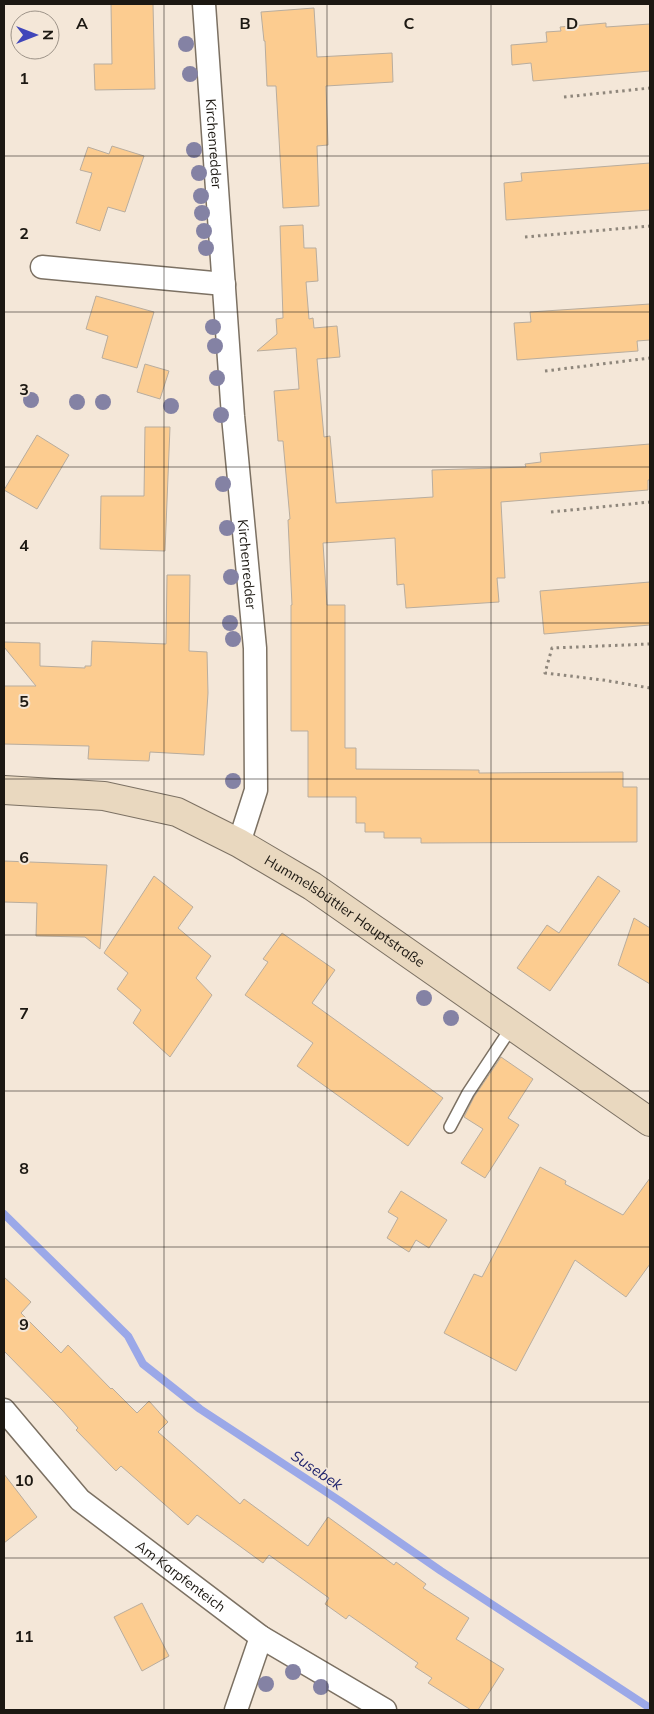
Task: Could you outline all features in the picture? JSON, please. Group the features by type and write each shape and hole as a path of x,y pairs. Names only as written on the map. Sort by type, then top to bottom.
{"main road":[{"name":"Hummelsbüttler Hauptstraße","path":"4,790 104,796 176,812 239,843 312,886 650,1122"}],"street":[{"name":"Kirchenredder","path":"204,4 233,416 255,648 256,790 239,843"},
{"path":"42,267 224,284"},
{"name":"Am Karpfenteich","path":"4,1410 80,1500 261,1637 385,1710"},
{"path":"236,1710 261,1637"}],"lane":[{"path":"450,1127 468,1093 513,1025"}],"path":[{"path":"564,96 650,88"},
{"path":"525,237 650,226"},
{"path":"545,371 650,358"},
{"path":"551,512 650,502"},
{"path":"650,644 552,648 545,673 650,688"}],"building":[{"path":"111,4 153,4 155,89 95,90 94,64 112,64"},
{"path":"314,8 317,57 392,53 393,82 326,86 328,145 317,146 319,206 283,208 276,86 267,86 265,41 261,12"},
{"path":"606,23 606,27 650,24 650,71 533,81 531,63 512,65 511,45 547,42 546,32 561,31 560,27"},
{"path":"112,146 144,156 125,212 108,207 100,231 76,223 92,173 80,170 88,147 109,154"},
{"path":"650,163 650,210 506,220 504,183 522,181 521,173"},
{"path":"303,225 304,248 316,248 318,281 306,282 309,319 313,318 314,328 337,326 340,357 317,359 324,437 330,436 336,503 433,497 432,470 526,467 525,464 541,462 540,453 650,444 650,480 648,480 648,490 501,502 505,578 497,578 499,602 406,608 404,584 397,585 395,538 323,543 327,605 345,605 345,748 356,748 356,769 479,770 479,773 623,772 623,787 637,787 637,842 421,843 421,838 384,838 384,832 365,832 365,823 356,823 356,797 308,797 308,731 291,731 292,605 288,520 290,519 283,441 278,441 274,391 299,389 296,348 257,351 277,334 276,319 283,318 280,226"},
{"path":"96,296 154,312 137,368 102,358 108,336 86,329"},
{"path":"650,304 650,340 637,341 638,351 517,360 514,323 531,322 530,312"},
{"path":"145,364 169,371 160,399 137,392"},
{"path":"145,427 170,427 165,551 100,549 101,496 144,496"},
{"path":"37,435 69,455 37,509 4,490"},
{"path":"167,575 190,575 189,651 207,652 208,693 204,755 150,752 149,761 88,759 89,746 4,744 4,686 36,686 4,647 4,642 40,643 40,666 85,668 85,666 91,666 92,641 166,644"},
{"path":"650,582 650,625 544,634 540,591"},
{"path":"4,861 107,865 100,949 85,937 36,936 37,903 4,902"},
{"path":"154,876 193,907 178,928 211,956 196,978 212,995 170,1057 133,1023 141,1010 117,989 128,973 104,953"},
{"path":"598,876 620,891 550,991 517,968 547,925 559,933"},
{"path":"634,918 650,928 650,984 618,965"},
{"path":"282,933 335,970 312,1003 443,1098 408,1146 297,1066 313,1043 245,995 268,962 263,959"},
{"path":"501,1057 533,1079 508,1118 519,1125 485,1178 461,1163 483,1129 464,1117 474,1097"},
{"path":"540,1167 566,1181 565,1184 623,1215 650,1178 650,1264 626,1297 575,1260 516,1371 444,1333 474,1274 482,1277"},
{"path":"401,1191 447,1220 429,1248 416,1240 409,1252 387,1238 398,1218 388,1212"},
{"path":"4,1277 31,1302 21,1313 61,1353 68,1345 137,1413 149,1401 168,1422 158,1432 240,1504 244,1499 308,1546 328,1517 394,1565 396,1562 426,1584 423,1588 469,1618 456,1639 504,1669 478,1710 471,1710 428,1683 432,1678 415,1667 418,1663 349,1615 346,1619 325,1604 329,1598 269,1555 263,1563 197,1515 188,1525 121,1466 116,1471 76,1430 78,1428 62,1410 4,1351"},
{"path":"4,1474 37,1517 4,1543"},
{"path":"142,1603 169,1656 142,1671 114,1617"}],"waterway":[{"name":"Susebek","path":"4,1214 128,1336 143,1364 200,1409 340,1501 441,1571 650,1708"}]}
